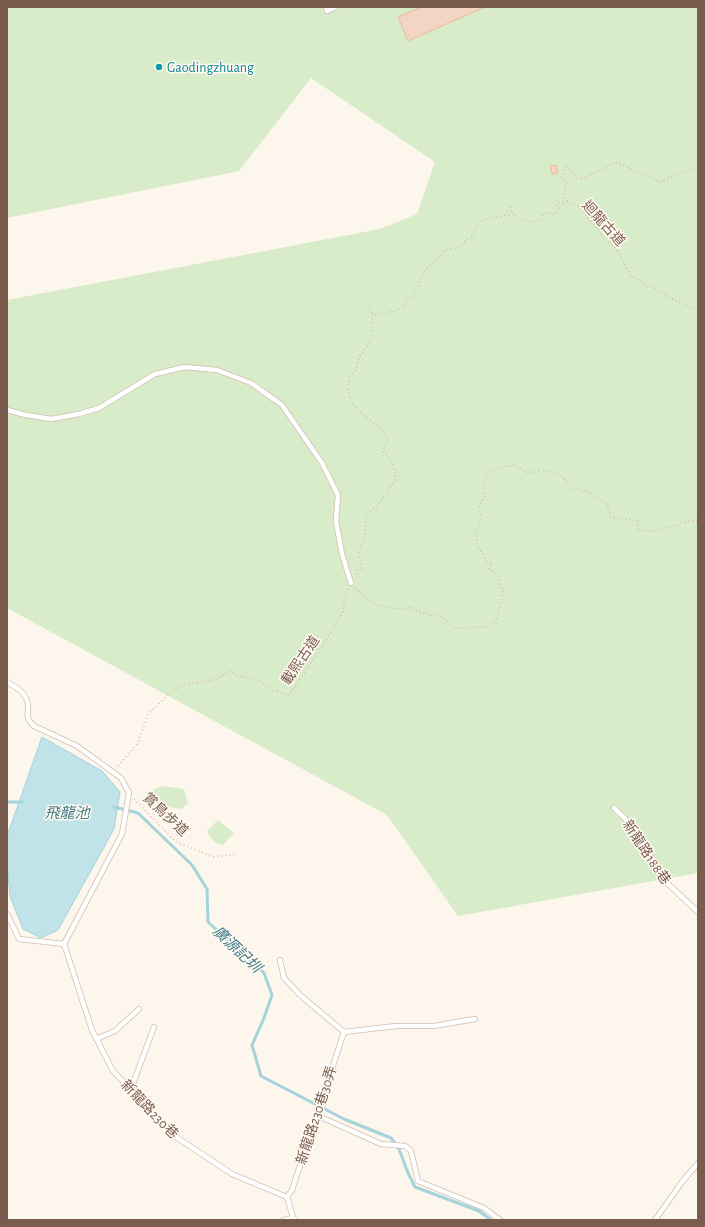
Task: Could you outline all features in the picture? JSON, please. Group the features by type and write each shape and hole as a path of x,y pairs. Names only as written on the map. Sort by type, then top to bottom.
{"lane":[{"path":"326,7 328,11 336,7"},
{"path":"7,410 51,419 79,414 99,408 155,374 185,367 218,370 251,383 282,405 322,463 338,494 336,521 342,554 351,583"},
{"path":"7,682 20,689 27,698 27,715 29,722 34,726 77,746 121,778 129,793 122,834 64,944 19,939 7,914"},
{"name":"新龍路188巷","path":"614,808 632,825 666,883 698,912"},
{"name":"新龍路230巷","path":"64,944 92,1030 113,1071 176,1138 232,1174 287,1197"},
{"path":"280,960 284,978 300,995 344,1032 396,1026 434,1026 475,1019"},
{"path":"96,1039 115,1031 140,1009"},
{"path":"131,1089 154,1027"},
{"name":"新龍路230巷30弄","path":"287,1197 292,1190 344,1032"},
{"path":"317,1113 380,1144 405,1146 411,1151 418,1181 484,1208 500,1220"},
{"path":"654,1220 698,1163"},
{"path":"284,1220 294,1219 287,1197"}],"path":[{"name":"迴龍古道","path":"698,167 660,182 616,162 585,178 577,179 574,173 566,167 562,174 562,179 567,182 564,193 565,200 578,206 604,238 617,250 631,275 674,300 698,310"},
{"path":"511,207 512,213 514,213 518,218 534,222 541,219 546,213 555,214 558,208 556,206 557,204 568,201"},
{"path":"373,314 385,313 402,308 405,305 405,299 413,295 424,272 443,254 444,251 460,245 467,238 473,237 474,230 486,219 512,213"},
{"path":"369,309 373,314 371,338 369,344 361,354 355,371 349,378 349,390 351,400 362,415 387,437 388,440 383,448 383,452 392,462 395,469 396,479 380,502 366,516 364,538 359,556 363,564 362,568 358,570 351,583 364,596 375,604 396,609 411,607 417,611 426,612 432,616 438,613 445,620 450,622 454,628 487,627 496,621 503,593 498,576 489,569 492,563 487,562 478,546 475,531 479,529 481,518 479,505 485,496 483,485 489,472 502,467 514,465 529,472 544,470 560,474 572,488 589,492 607,504 611,518 631,519 637,521 639,530 655,531 684,522 698,520"},
{"name":"載熙古道","path":"112,772 138,743 148,714 172,691 187,684 214,680 230,671 234,675 260,682 272,690 289,695 320,650 344,610 344,596 351,583"},
{"name":"賞鳥步道","path":"129,793 173,839 179,843 213,857 237,854"}],"green space":[{"path":"7,7 698,7 698,873 458,916 387,815 7,608 7,300 380,229 417,214 435,162 311,78 239,171 7,218"},
{"path":"163,786 184,789 188,803 181,809 163,806 153,800 153,790"},
{"path":"218,820 234,833 223,845 213,840 207,831"}],"water":[{"name":"飛龍池","path":"42,737 102,771 120,792 114,829 58,930 41,938 23,929 10,896 7,864 7,836"}],"building":[{"path":"421,7 485,7 408,41 398,17"},
{"path":"556,165 558,173 552,174 550,166"}],"waterway":[{"name":"廣源記圳","path":"7,802 23,802"},
{"name":"廣源記圳","path":"114,807 138,813 192,865 207,889 208,922 264,973 272,995 252,1045 261,1076 344,1119 391,1138 399,1149 415,1187 479,1211 491,1220"}],"place":[{"name":"Gaodingzhuang","path":"159,67"}]}
